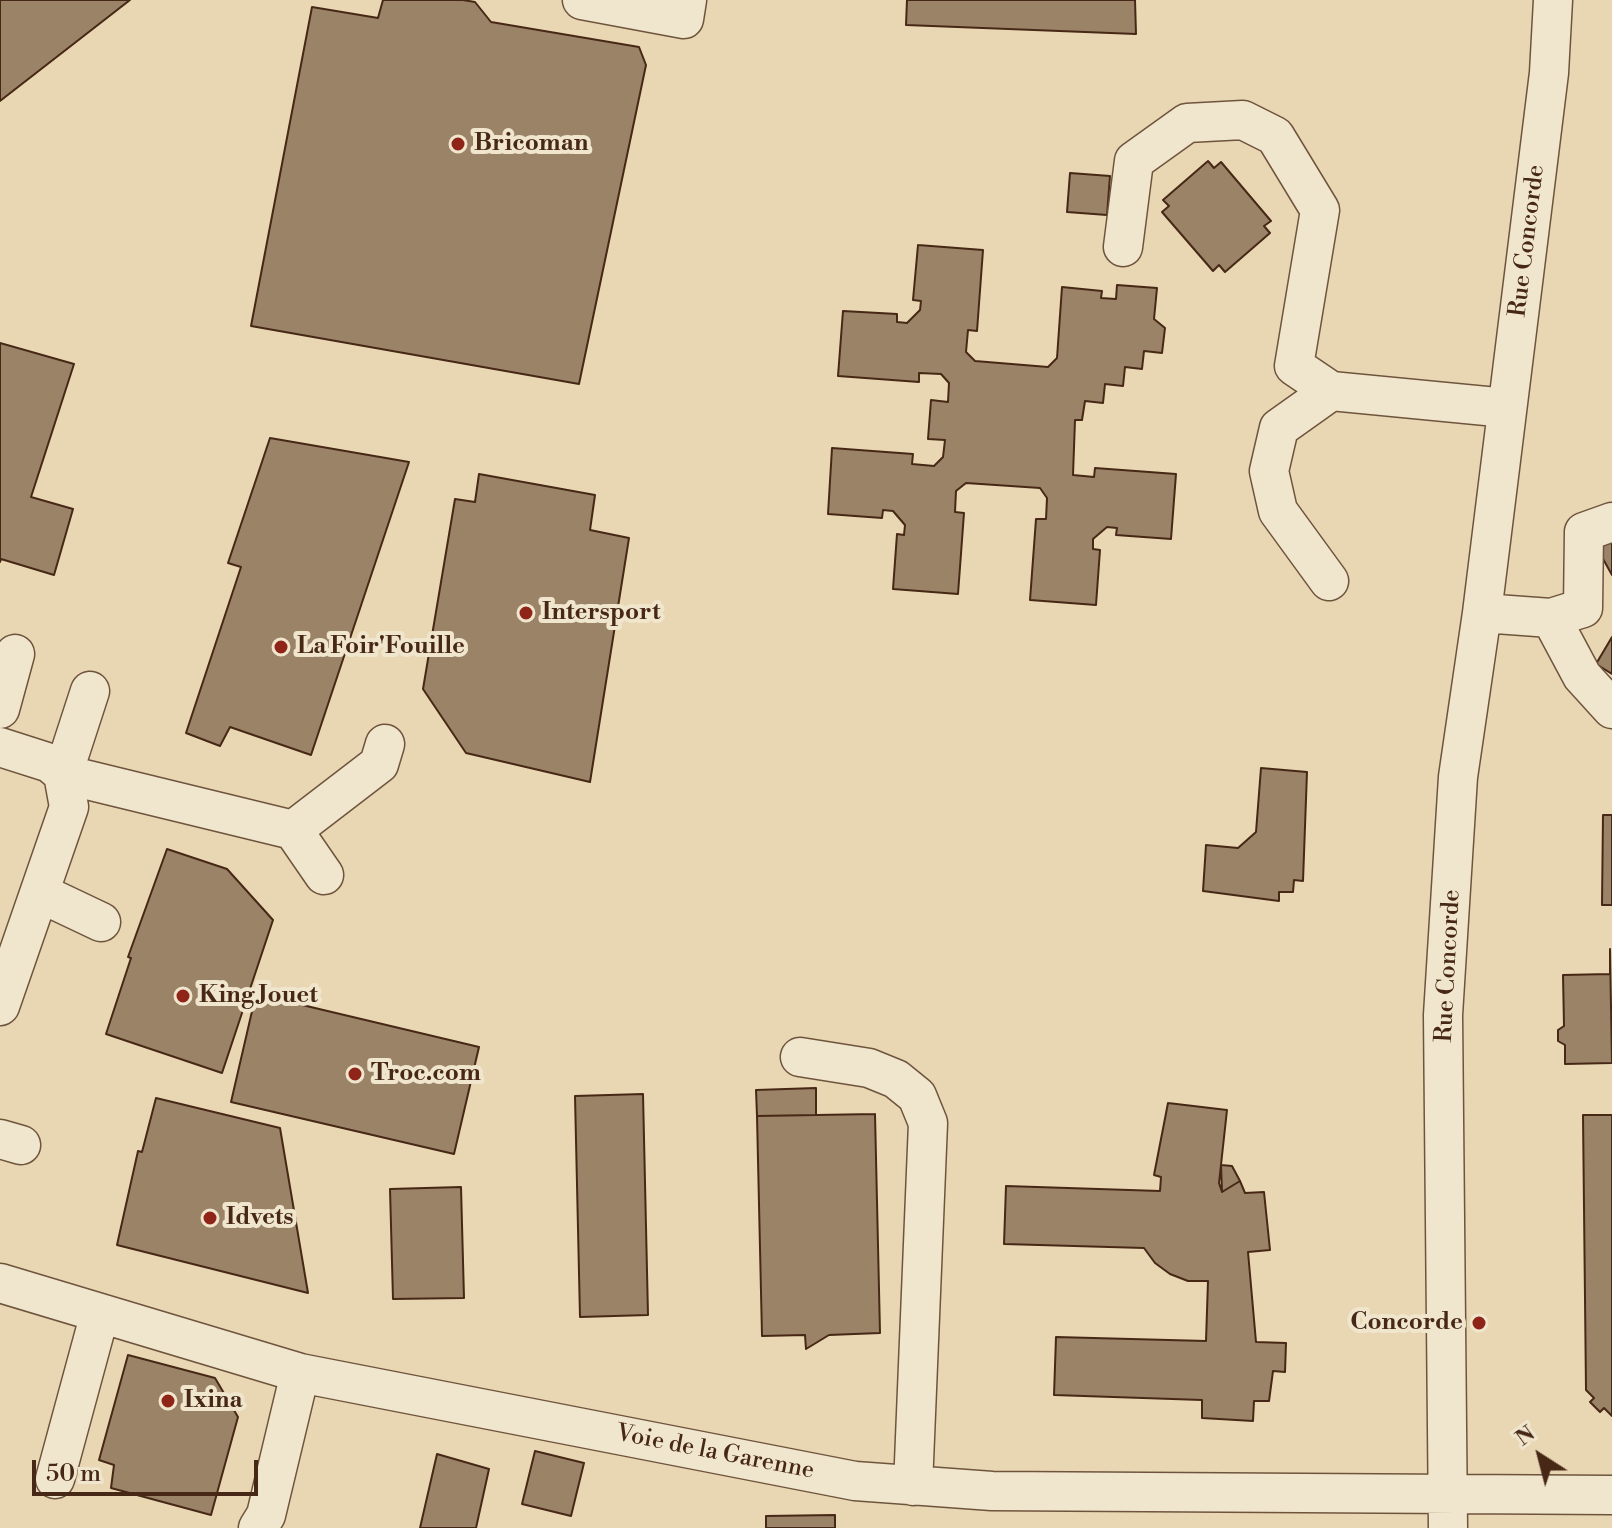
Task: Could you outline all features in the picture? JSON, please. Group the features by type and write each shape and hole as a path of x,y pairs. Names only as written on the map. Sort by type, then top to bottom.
{"street":[{"path":"582,0 684,19 687,0"},
{"path":"1549,73 1553,0"},
{"path":"1549,73 1569,0"},
{"name":"Rue Concorde","path":"1448,1512 1443,1015 1458,777 1482,613 1549,73"},
{"path":"1123,247 1134,161 1187,123 1243,120 1275,136 1320,210 1294,366 1331,391 1507,408"},
{"path":"1329,581 1278,511 1269,471 1279,428 1331,391"},
{"path":"1482,613 1551,618 1583,608 1584,532 1612,522"},
{"path":"1551,618 1582,676 1612,709"},
{"path":"0,709 15,654"},
{"path":"0,1006 42,894 69,807 63,774 90,691"},
{"path":"293,830 379,764 385,744"},
{"path":"0,747 50,763 63,774 293,830 324,875"},
{"path":"42,894 101,922"},
{"path":"800,1057 869,1068 896,1079 917,1096 928,1123 913,1486"},
{"name":"Voie de la Garenne","path":"0,1283 300,1373 653,1440 762,1465 913,1486 1448,1512 1612,1495"},
{"path":"55,1479 100,1313"},
{"path":"258,1528 266,1515 300,1373"}],"building":[{"path":"0,0 130,0 0,101"},
{"name":"Bricoman","path":"383,0 475,2 491,22 639,47 646,65 579,384 251,326 312,7 378,18"},
{"path":"907,0 1135,0 1136,34 906,25"},
{"path":"1208,161 1214,168 1221,162 1271,221 1264,226 1270,233 1225,272 1219,265 1213,271 1162,212 1169,206 1163,200"},
{"path":"1070,173 1110,176 1107,215 1067,212"},
{"path":"918,245 983,250 977,331 968,330 966,352 975,361 1048,367 1057,358 1062,287 1102,291 1101,298 1116,299 1117,285 1157,288 1154,319 1165,328 1162,353 1144,351 1142,369 1125,367 1123,386 1105,384 1103,403 1085,401 1082,420 1075,420 1073,475 1094,477 1095,468 1176,474 1171,539 1116,535 1117,528 1107,527 1093,539 1093,549 1100,550 1096,605 1030,600 1036,519 1046,519 1047,498 1040,488 966,483 956,491 955,512 964,513 958,594 893,589 897,534 904,535 905,525 893,511 883,510 882,518 828,514 832,448 913,454 912,464 934,466 943,457 945,440 928,439 931,400 948,402 949,383 941,374 919,373 919,382 838,376 843,311 897,314 897,322 907,323 920,310 921,301 913,300"},
{"path":"0,343 74,364 31,497 73,509 54,575 1,559 0,562"},
{"name":"La Foir'Fouille","path":"270,438 409,462 311,755 230,727 220,746 186,733 241,567 228,563"},
{"name":"Intersport","path":"479,474 595,495 590,530 629,538 590,782 466,753 423,689 455,499 475,502"},
{"path":"1612,539 1612,575 1597,548"},
{"path":"1612,637 1612,674 1596,664"},
{"path":"1261,768 1307,772 1303,881 1294,880 1293,892 1279,892 1279,901 1203,891 1206,845 1238,848 1256,832"},
{"path":"1603,815 1612,815 1612,905 1602,905"},
{"name":"King Jouet","path":"167,849 227,869 273,920 222,1073 106,1034 131,958 128,957"},
{"path":"1610,949 1612,1063 1565,1064 1565,1045 1558,1041 1558,1030 1564,1026 1563,975 1610,974"},
{"name":"Troc.com","path":"256,994 479,1047 454,1154 231,1102"},
{"path":"816,1088 816,1115 757,1116 756,1090"},
{"path":"643,1094 648,1315 580,1317 575,1096"},
{"name":"Idvets","path":"156,1098 280,1128 308,1293 117,1245 138,1151 142,1152"},
{"path":"1168,1103 1227,1110 1219,1183 1222,1192 1240,1181 1245,1193 1264,1192 1270,1250 1248,1252 1256,1342 1286,1343 1285,1372 1273,1371 1269,1401 1254,1401 1253,1421 1202,1418 1202,1400 1054,1395 1056,1337 1206,1341 1208,1281 1188,1281 1170,1274 1155,1263 1144,1248 1004,1244 1006,1186 1160,1191 1161,1177 1154,1175"},
{"path":"875,1114 880,1333 829,1335 806,1349 805,1335 762,1336 757,1116"},
{"path":"1583,1115 1612,1115 1612,1416 1604,1408 1600,1412 1590,1402 1594,1398 1586,1390"},
{"path":"1221,1165 1232,1166 1240,1181 1222,1192"},
{"path":"461,1187 464,1298 393,1299 390,1189"},
{"path":"128,1355 215,1378 238,1417 211,1515 111,1488 114,1465 99,1460"},
{"path":"535,1451 584,1463 571,1516 522,1504"},
{"path":"437,1454 489,1469 476,1528 420,1528"},
{"path":"835,1515 835,1528 766,1528 766,1516"}],"place":[{"name":"Bricoman","path":"458,144"},
{"name":"Intersport","path":"526,613"},
{"name":"La Foir'Fouille","path":"281,647"},
{"name":"King Jouet","path":"183,996"},
{"name":"Troc.com","path":"355,1074"},
{"name":"Idvets","path":"210,1218"},
{"name":"Concorde","path":"1479,1323"},
{"name":"Ixina","path":"168,1401"}]}
